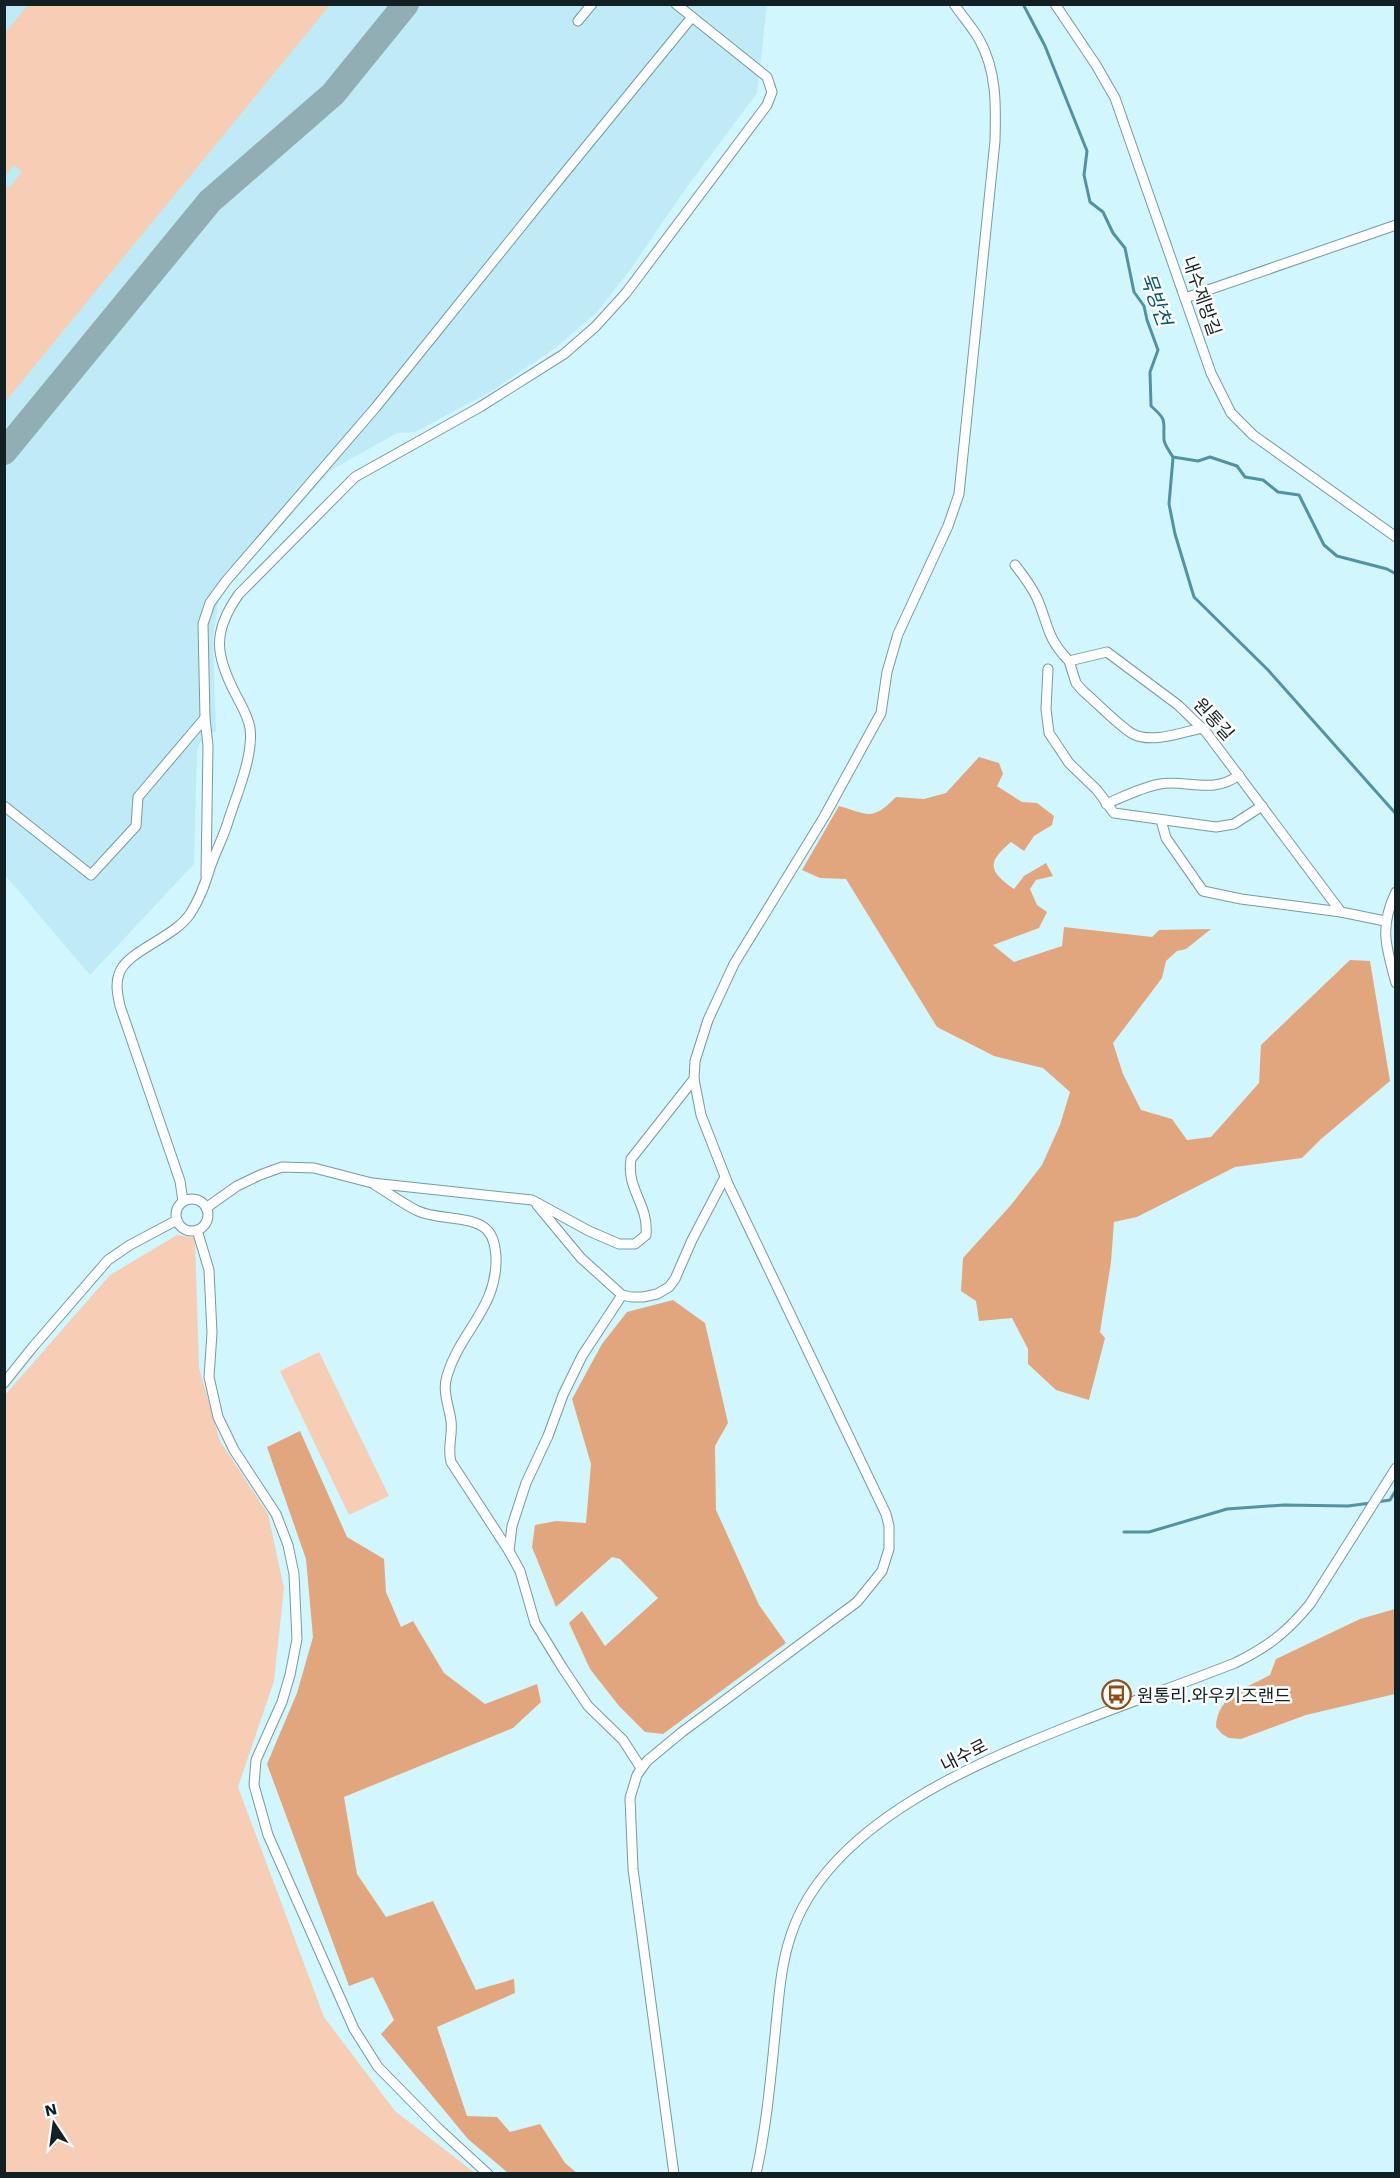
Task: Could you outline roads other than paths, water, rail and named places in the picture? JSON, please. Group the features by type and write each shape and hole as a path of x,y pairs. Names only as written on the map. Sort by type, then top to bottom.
{"street":[{"path":"578,21 592,4"},
{"path":"183,1201 194,1199 203,1204 206,1209 207,1219 198,1230 183,1228 177,1220 177,1210 183,1201 180,1181 120,1006 117,987 119,974 127,961 181,925 196,903 225,831 247,760 250,728 224,671 220,655 219,633 226,612 239,594 355,477 480,407 564,354 595,327 626,293 767,105 772,92 767,77 676,4"},
{"path":"674,2174 633,1869 630,1798 637,1775 646,1761 682,1732 857,1602 882,1571 888,1549 889,1526 886,1514 725,1177 702,1115 694,1079 695,1061 708,1020 734,964 824,818 881,713 887,672 898,634 948,526 959,494 995,141 996,107 994,82 988,58 979,39 954,4"},
{"name":"내수제방길","path":"1055,4 1096,65 1114,98 1218,389 1231,413 1253,435 1395,537"},
{"path":"206,881 208,746 203,624 210,603 226,581 376,407 692,17"},
{"path":"1185,298 1395,225"},
{"path":"1015,565 1037,598 1048,633 1056,648 1069,661 1076,683 1132,734 1158,737 1202,728"},
{"name":"원통길","path":"1069,661 1107,652 1178,705 1202,728 1341,912"},
{"path":"1048,669 1046,709 1049,734 1069,763 1097,790 1114,813 1216,827 1234,824 1262,806"},
{"path":"4,806 91,875 136,826 138,797 206,718"},
{"path":"1106,804 1159,784 1207,786 1234,779 1239,775"},
{"path":"1161,820 1166,838 1203,891 1385,921"},
{"path":"1395,892 1385,921 1385,937 1395,983"},
{"path":"206,1209 237,1186 260,1175 282,1167 314,1167 372,1183 532,1200 619,1244 636,1244 646,1235 647,1223 629,1173 631,1159 694,1079"},
{"path":"532,1200 581,1258 622,1295 631,1297 657,1294 669,1287 675,1279 692,1240 725,1177"},
{"path":"372,1183 419,1212 472,1223 487,1229 492,1237 495,1247 496,1276 491,1292 446,1378 445,1393 452,1423 448,1452 451,1462 520,1571 536,1623 562,1667 588,1706 623,1740 641,1768"},
{"path":"4,1383 108,1260 130,1245 177,1220"},
{"path":"198,1230 208,1270 212,1333 209,1377 218,1417 234,1450 276,1514 288,1545 294,1574 297,1639 290,1675 282,1701 256,1760 254,1785 268,1835 354,2029 378,2067 438,2128 488,2174"},
{"path":"509,1551 512,1526 526,1483 548,1436 563,1395 582,1356 622,1295"},
{"name":"내수로","path":"756,2174 766,2123 779,1992 788,1944 798,1918 818,1882 840,1856 882,1821 987,1761 1065,1728 1236,1663 1264,1648 1294,1623 1310,1604 1395,1468"}],"waterway":[{"name":"묵방천","path":"1023,4 1045,46 1087,151 1084,175 1090,202 1103,212 1113,233 1125,248 1134,292 1144,306 1158,350 1150,372 1151,406 1162,418 1166,447 1173,457 1198,461 1210,457 1237,466 1245,477 1263,480 1278,492 1299,495 1324,545 1337,556 1387,569 1396,574"},
{"path":"1173,458 1169,504 1175,534 1194,597 1268,670 1396,814"},
{"path":"1377,1502 1390,1500 1396,1490"},
{"path":"1124,1532 1149,1532 1227,1509 1284,1505 1348,1506 1371,1503"}],"place":[{"name":"원통리.와우키즈랜드","path":"1116,1695"}]}
